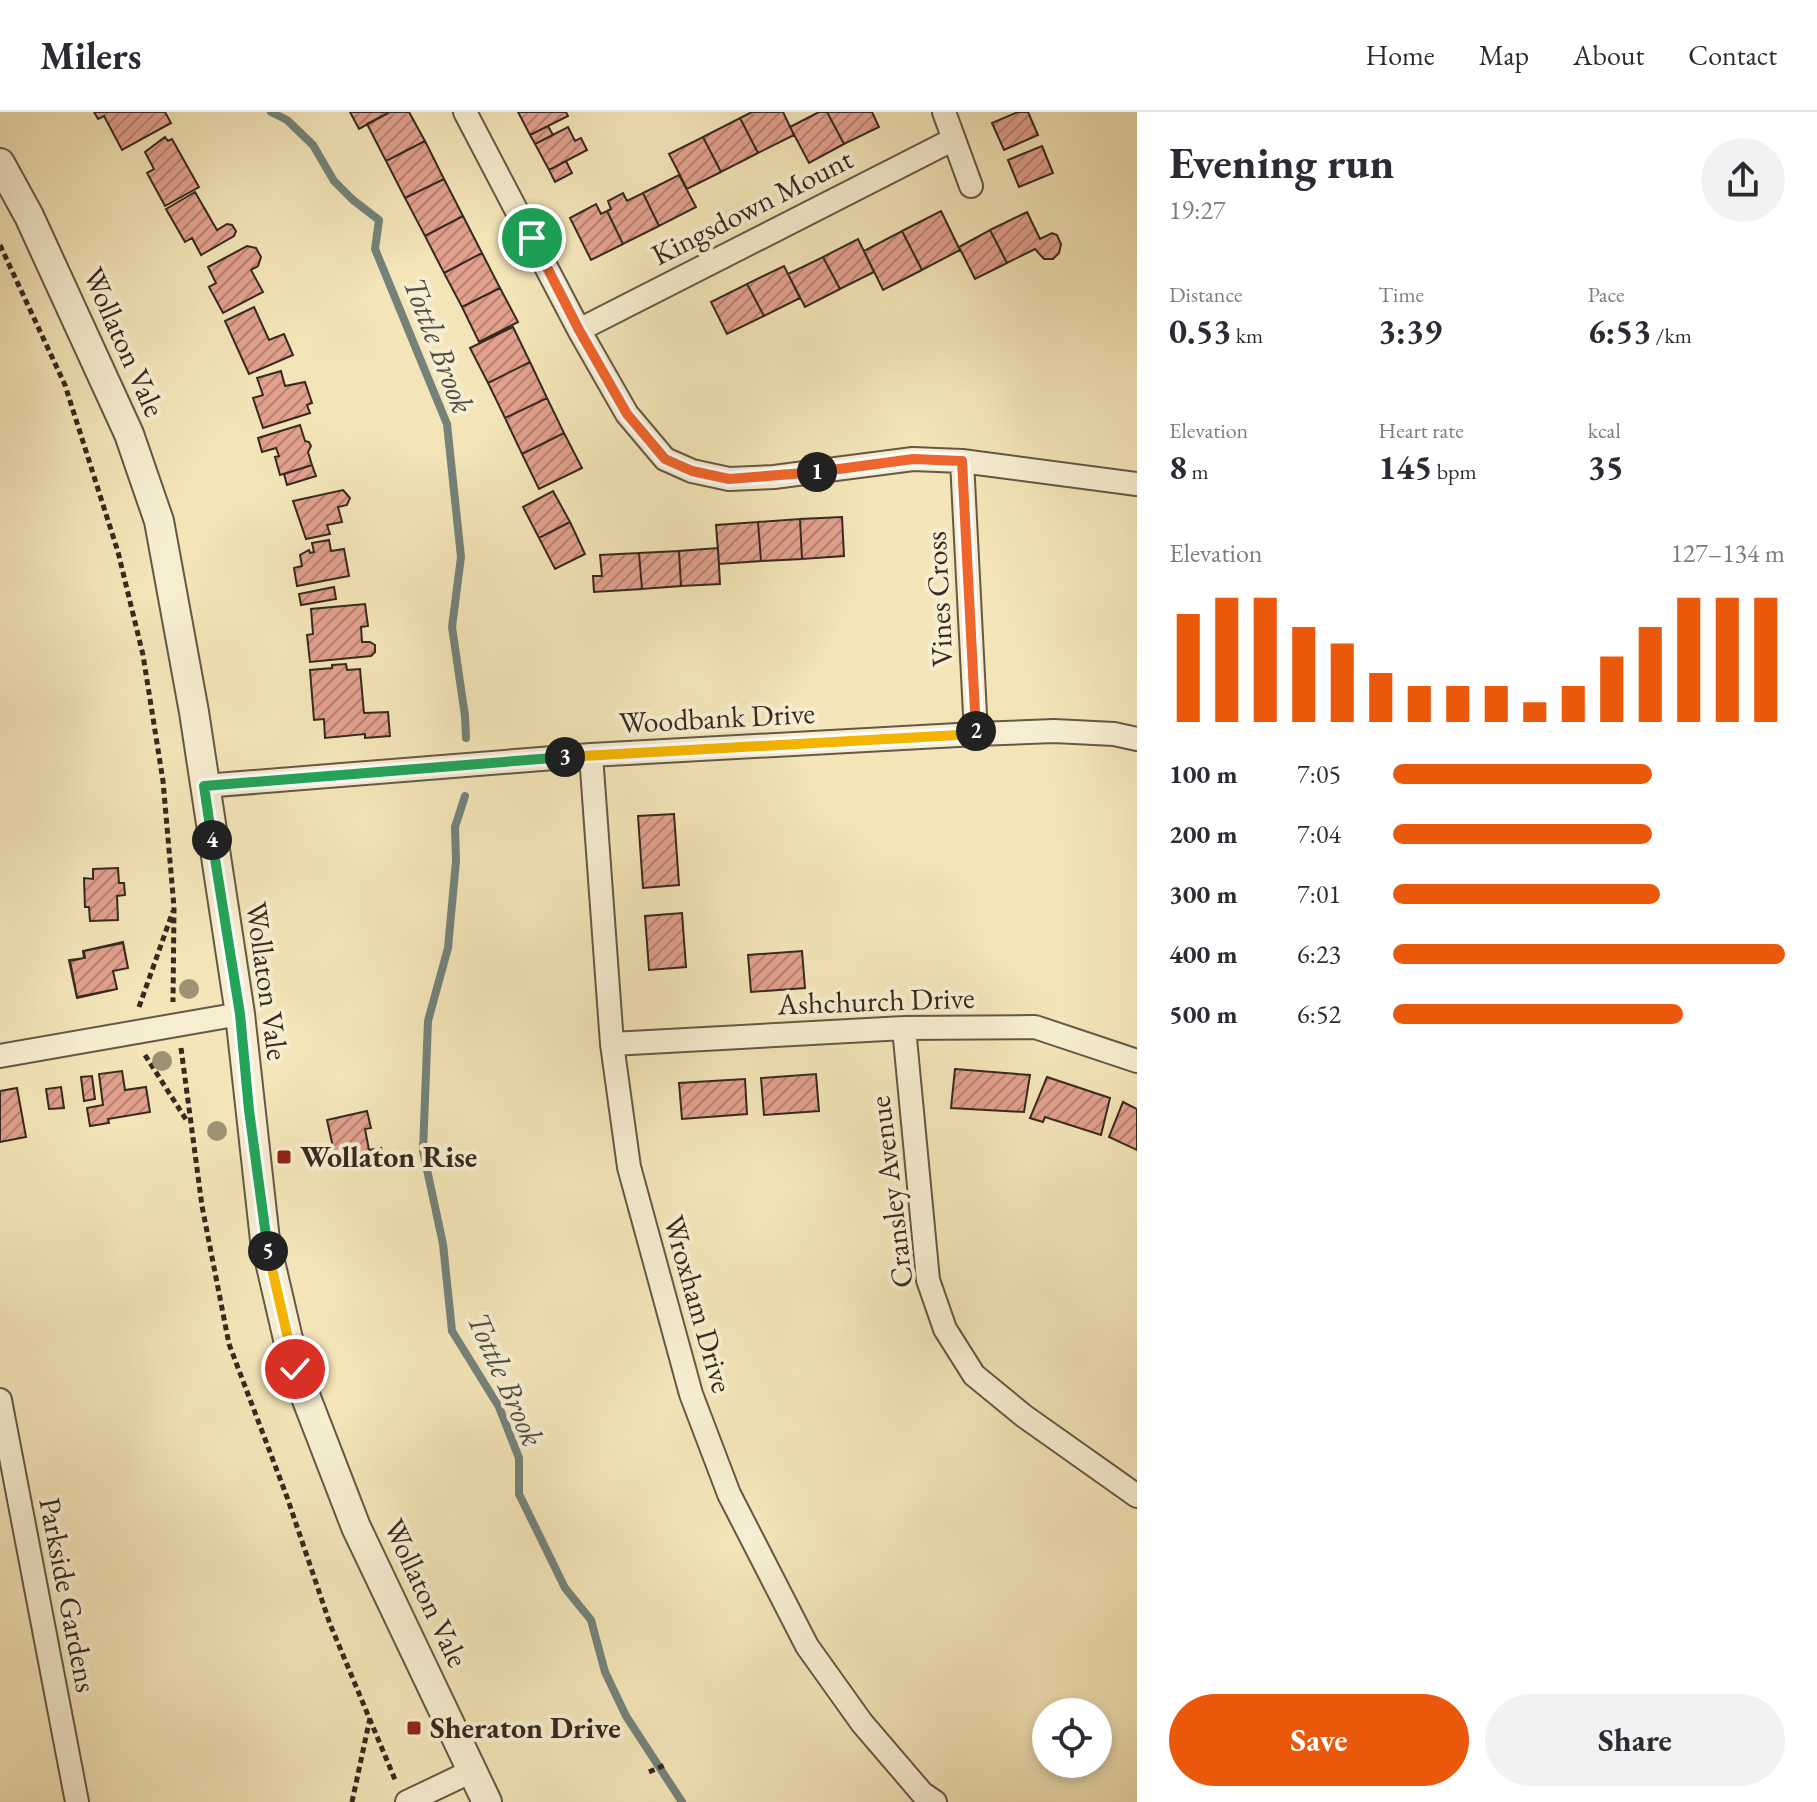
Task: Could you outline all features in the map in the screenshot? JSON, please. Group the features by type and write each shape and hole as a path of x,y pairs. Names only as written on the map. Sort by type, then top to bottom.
{"street":[{"path":"465,112 579,330 627,414 665,459 692,471 729,479 774,477 913,459 962,461 1137,484"},
{"path":"944,112 971,186"},
{"name":"Kingsdown Mount","path":"579,330 954,139"},
{"name":"Wollaton Vale","path":"0,163 29,216 129,434 159,521 194,712 240,1014 265,1240 295,1369 356,1527 487,1802"},
{"name":"Vines Cross","path":"962,461 976,734"},
{"name":"Woodbank Drive","path":"204,786 591,755 976,734 1054,731 1114,734 1137,739"},
{"name":"Wroxham Drive","path":"591,755 612,1044 627,1152 691,1394 729,1494 807,1646 862,1723 922,1793 935,1802"},
{"path":"0,1056 240,1014"},
{"name":"Ashchurch Drive","path":"612,1044 904,1028 1035,1027 1137,1061"},
{"name":"Cransley Avenue","path":"904,1028 928,1280 945,1329 974,1375 1024,1416 1137,1496"},
{"name":"Parkside Gardens","path":"0,1400 77,1802"},
{"path":"407,1802 472,1771"}],"path":[{"path":"352,1802 370,1717"},
{"path":"649,1772 667,1764"}],"building":[{"path":"94,112 165,112 171,123 122,150 104,116 98,119"},
{"path":"350,112 390,112 359,129"},
{"path":"390,112 409,112 425,141 386,161 367,124"},
{"path":"518,112 566,112 568,116 530,135"},
{"path":"752,112 783,112 794,135 758,153 740,118"},
{"path":"819,112 827,112 844,144 809,163 790,127"},
{"path":"827,112 872,112 879,127 844,144"},
{"path":"1018,112 1028,112 1038,135 1004,150 992,123"},
{"path":"740,118 758,153 721,172 703,137"},
{"path":"548,126 553,135 535,144 530,135"},
{"path":"568,127 575,141 581,138 587,150 549,170 535,144"},
{"path":"165,137 168,141 172,139 199,187 165,206 147,173 154,169 145,152"},
{"path":"703,137 721,172 687,189 669,154"},
{"path":"425,141 444,179 405,198 386,161"},
{"path":"1042,146 1053,173 1019,187 1008,160"},
{"path":"566,161 572,173 555,182 549,170"},
{"path":"679,175 696,207 659,226 643,193"},
{"path":"444,179 463,216 425,236 405,198"},
{"path":"195,192 217,230 227,224 236,231 234,236 201,255 192,238 185,242 166,209"},
{"path":"623,193 627,201 643,193 659,226 623,244 607,211 611,209 608,201"},
{"path":"596,204 601,214 607,211 623,244 591,260 570,218"},
{"path":"941,211 960,250 922,270 902,231"},
{"path":"1027,212 1040,239 1052,233 1057,235 1061,244 1059,253 1053,259 1044,259 1035,249 1007,263 990,230"},
{"path":"463,216 482,253 444,273 425,236"},
{"path":"990,230 1007,263 975,279 959,247"},
{"path":"902,231 922,270 883,290 864,251"},
{"path":"858,239 874,272 840,289 823,257"},
{"path":"247,246 256,248 261,257 258,266 251,270 263,292 223,313 209,287 216,283 208,267"},
{"path":"482,253 500,288 462,307 444,273"},
{"path":"823,257 840,289 805,307 788,274"},
{"path":"784,266 800,298 764,316 747,284"},
{"path":"747,284 764,316 727,334 711,302"},
{"path":"500,288 518,322 479,342 462,307"},
{"path":"254,307 269,340 284,334 293,355 249,374 225,321"},
{"path":"513,327 530,362 488,383 470,348"},
{"path":"530,362 547,398 505,418 488,383"},
{"path":"281,371 285,386 305,382 312,403 307,405 310,413 263,428 253,398 263,395 257,378"},
{"path":"547,398 564,433 522,454 505,418"},
{"path":"300,425 305,441 311,446 308,452 312,465 280,475 276,448 262,452 258,438"},
{"path":"564,433 582,468 539,489 522,454"},
{"path":"312,465 316,476 287,485 284,474"},
{"path":"343,490 350,498 347,505 338,507 342,522 327,525 330,534 306,539 293,501"},
{"path":"553,491 570,522 539,538 523,507"},
{"path":"842,517 844,556 802,559 800,519"},
{"path":"800,519 802,559 761,561 758,522"},
{"path":"570,522 585,554 555,569 539,538"},
{"path":"758,522 761,561 719,564 716,525"},
{"path":"329,540 331,551 344,549 349,576 297,586 294,568 302,566 300,555 309,550 310,553 314,552 312,543"},
{"path":"718,548 720,584 681,586 679,551"},
{"path":"679,551 681,586 642,589 639,553"},
{"path":"639,553 642,589 594,592 593,576 602,576 600,555"},
{"path":"334,587 336,599 301,605 299,594"},
{"path":"365,604 368,626 361,627 362,642 375,645 375,652 371,656 310,662 307,635 313,634 311,609"},
{"path":"346,664 347,670 360,669 364,713 388,712 390,736 365,738 365,734 325,738 324,719 314,720 310,670"},
{"path":"674,814 679,885 643,888 638,816"},
{"path":"118,868 119,883 124,883 125,895 117,896 118,920 90,921 89,907 85,907 84,878 93,879 93,869"},
{"path":"682,913 686,967 649,970 645,916"},
{"path":"123,942 128,968 113,971 117,989 77,997 70,961 84,958 83,951"},
{"path":"123,943 128,968 113,971 117,989 77,998 69,960 85,958 84,951"},
{"path":"802,951 805,988 751,992 748,955"},
{"path":"955,1069 1030,1075 1024,1112 951,1108"},
{"path":"122,1071 125,1090 146,1087 150,1112 108,1119 109,1123 90,1126 87,1108 103,1105 99,1074"},
{"path":"816,1074 819,1111 764,1115 761,1078"},
{"path":"92,1076 95,1099 84,1101 81,1077"},
{"path":"1047,1077 1110,1098 1101,1135 1045,1117 1043,1122 1030,1118"},
{"path":"745,1079 747,1114 682,1119 679,1083"},
{"path":"61,1087 64,1108 49,1109 46,1089"},
{"path":"17,1088 26,1137 0,1142 0,1091"},
{"path":"1123,1102 1137,1109 1137,1150 1109,1137"},
{"path":"367,1111 371,1128 365,1129 369,1150 381,1148 383,1155 337,1165 327,1120"}],"waterway":[{"name":"Tottle Brook","path":"271,112 287,120 313,145 334,181 379,220 375,249 447,424 461,557 452,627 466,738"},
{"name":"Tottle Brook","path":"465,796 455,827 456,861 448,948 428,1021 423,1151 443,1244 452,1331 499,1407 519,1458 519,1494 565,1588 591,1620 605,1672 626,1716 682,1802"}],"place":[{"name":"Wollaton Rise","path":"284,1157"},
{"name":"Sheraton Drive","path":"414,1728"}],"route":[{"path":"295,1369 265,1240 240,1014 204,786 591,755 976,734 962,461 913,459 774,477 729,479 692,471 665,459 627,414 532,238"}]}
